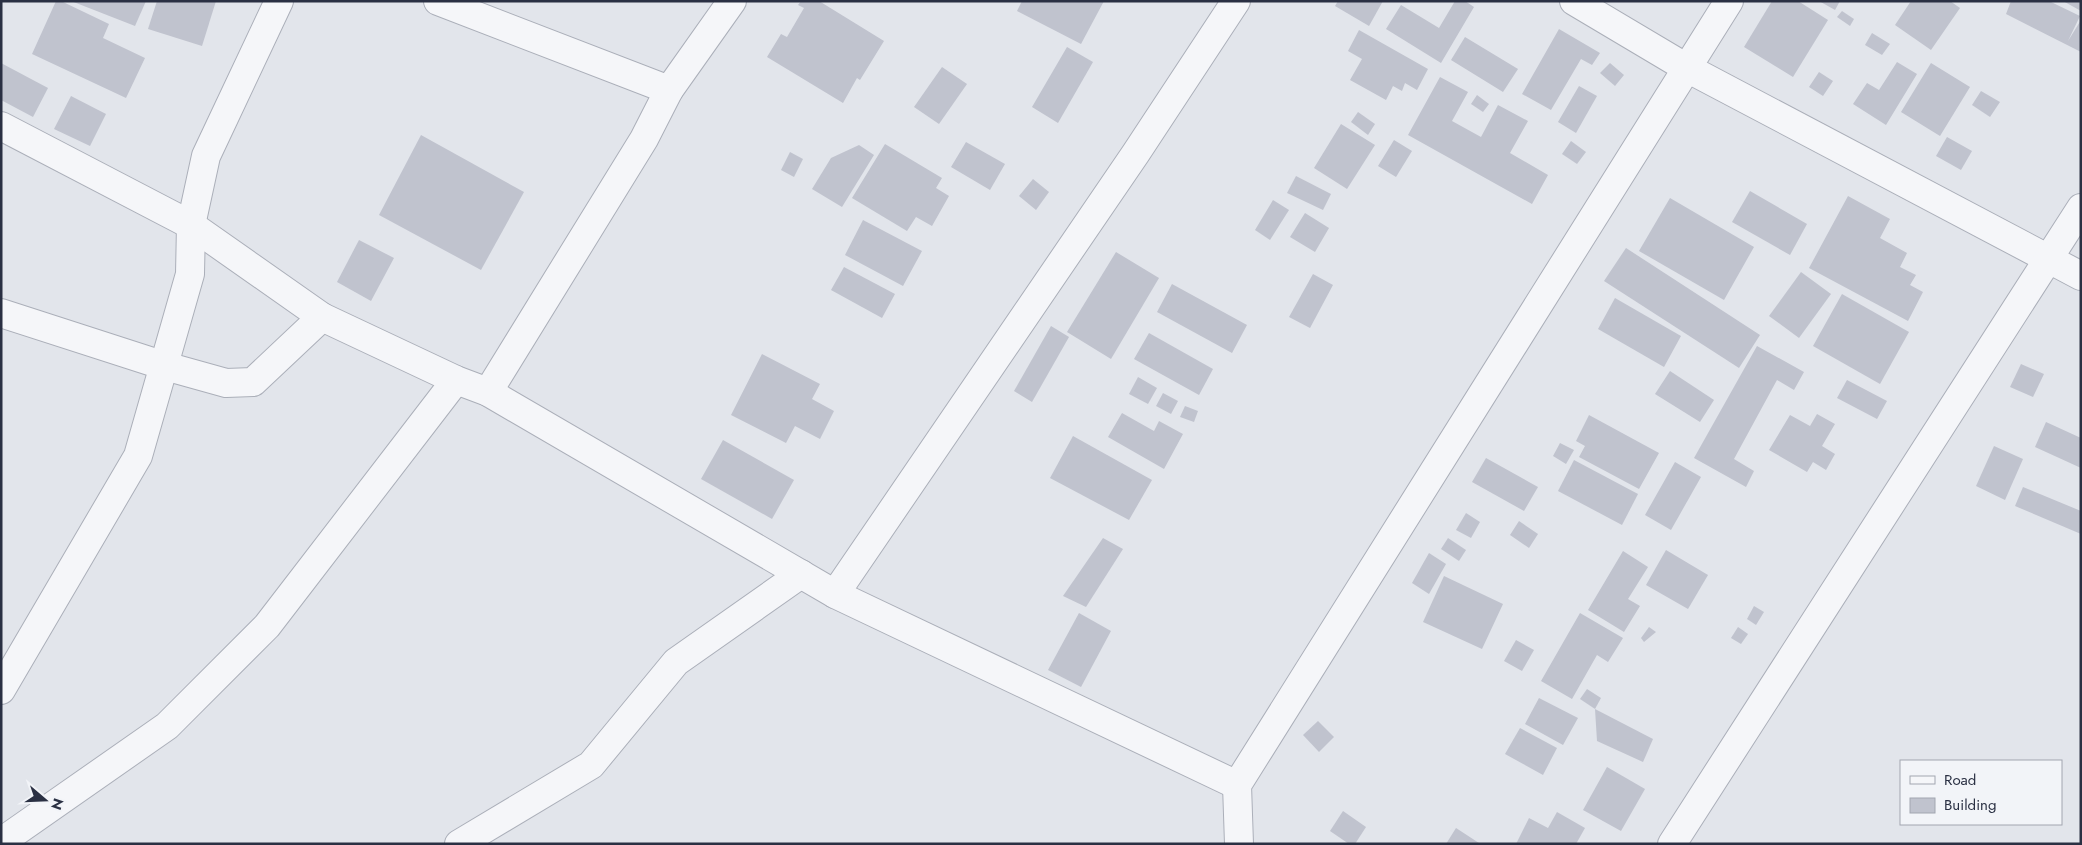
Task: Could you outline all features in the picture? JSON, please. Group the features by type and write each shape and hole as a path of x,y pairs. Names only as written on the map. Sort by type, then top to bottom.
{"street":[{"path":"1,690 138,456 190,274 191,225 206,156 279,1"},
{"path":"438,1 669,90"},
{"path":"488,392 644,139 669,90 732,1"},
{"path":"835,594 1136,154 1236,1"},
{"path":"1574,1 1685,67 2081,276"},
{"path":"1240,844 1237,785 1728,1"},
{"path":"1,126 191,225 322,317 456,380 488,392 835,594 1237,785"},
{"path":"1672,844 2081,208"},
{"path":"1,313 165,366 226,383 253,382 322,317"},
{"path":"1,842 167,726 267,626 456,380"},
{"path":"459,844 591,765 676,662 801,574"}],"building":[{"path":"56,1 61,1 109,24 103,38 145,58 126,98 32,54"},
{"path":"71,1 146,1 135,26"},
{"path":"157,1 216,1 202,46 148,29"},
{"path":"801,1 819,1 884,41 860,80 857,78 843,103 767,57 781,34 787,37 804,8 798,5"},
{"path":"1022,1 1104,1 1081,44 1017,11"},
{"path":"1338,1 1383,1 1369,26 1335,6"},
{"path":"1455,1 1465,1 1474,7 1441,63 1386,29 1401,5 1439,28"},
{"path":"1772,1 1798,1 1828,20 1793,77 1744,47"},
{"path":"1819,1 1840,1 1835,10"},
{"path":"1911,1 1950,1 1960,8 1931,50 1895,25"},
{"path":"2011,1 2049,1 2080,16 2068,41 2081,20 2081,52 2006,14"},
{"path":"2063,1 2081,1 2081,11"},
{"path":"1842,11 1854,19 1850,26 1837,17"},
{"path":"1559,29 1600,53 1592,65 1581,59 1551,110 1522,94"},
{"path":"1359,30 1428,69 1417,90 1405,83 1402,91 1393,86 1386,100 1350,80 1362,59 1348,51"},
{"path":"1872,33 1890,44 1882,55 1865,45"},
{"path":"1465,37 1518,69 1503,92 1451,60"},
{"path":"1067,47 1093,62 1058,123 1032,107"},
{"path":"1897,62 1917,74 1886,125 1853,104 1867,83 1879,90"},
{"path":"1,63 48,88 33,117 1,100"},
{"path":"1610,63 1624,75 1615,86 1600,73"},
{"path":"1931,63 1970,87 1940,136 1901,112"},
{"path":"942,67 967,84 939,124 914,107"},
{"path":"1819,72 1833,81 1823,96 1809,87"},
{"path":"1440,77 1468,92 1452,121 1481,137 1498,105 1528,121 1510,153 1548,175 1532,204 1408,135"},
{"path":"1579,86 1597,96 1576,133 1558,122"},
{"path":"1981,91 2000,102 1990,117 1972,105"},
{"path":"1477,95 1489,104 1483,112 1471,104"},
{"path":"71,96 106,114 90,146 54,129"},
{"path":"1358,112 1375,124 1368,135 1351,122"},
{"path":"1341,124 1375,145 1347,189 1314,168"},
{"path":"421,135 524,192 481,270 379,215"},
{"path":"1947,137 1972,151 1961,170 1936,156"},
{"path":"1394,140 1412,151 1396,177 1378,166"},
{"path":"1571,141 1586,152 1577,164 1562,154"},
{"path":"966,142 1005,164 990,190 951,167"},
{"path":"885,144 942,178 936,188 949,196 932,226 916,217 907,231 852,198"},
{"path":"859,145 874,155 842,207 812,189 831,158"},
{"path":"790,152 803,159 794,177 781,170"},
{"path":"1296,176 1331,194 1323,210 1287,193"},
{"path":"1033,179 1049,192 1036,210 1019,196"},
{"path":"1750,191 1807,224 1790,255 1732,222"},
{"path":"1848,196 1890,219 1880,238 1907,253 1900,267 1916,275 1910,285 1923,292 1908,321 1809,268"},
{"path":"1670,198 1754,247 1724,300 1639,251"},
{"path":"1273,200 1289,210 1270,240 1255,230"},
{"path":"1305,213 1329,228 1315,252 1290,237"},
{"path":"863,220 922,251 903,286 845,255"},
{"path":"359,240 394,258 371,301 337,282"},
{"path":"1626,248 1760,335 1739,368 1604,281"},
{"path":"1116,252 1159,278 1111,359 1067,332"},
{"path":"844,267 895,294 882,318 831,290"},
{"path":"1801,272 1831,294 1799,338 1769,316"},
{"path":"1313,274 1333,285 1310,328 1289,317"},
{"path":"1172,284 1247,325 1232,353 1157,312"},
{"path":"1842,294 1909,332 1880,384 1813,346"},
{"path":"1615,298 1681,336 1664,367 1598,329"},
{"path":"1051,326 1069,337 1032,402 1014,391"},
{"path":"1149,333 1213,369 1199,395 1134,359"},
{"path":"1757,346 1804,372 1794,390 1777,380 1734,459 1754,471 1746,487 1694,458"},
{"path":"762,354 820,384 812,399 834,411 820,439 795,426 786,443 731,415"},
{"path":"2021,364 2044,374 2033,397 2010,387"},
{"path":"1670,371 1714,400 1700,422 1655,394"},
{"path":"1138,377 1157,388 1148,404 1129,394"},
{"path":"1847,380 1887,401 1877,419 1837,398"},
{"path":"1163,393 1178,401 1171,414 1156,406"},
{"path":"1185,406 1198,411 1194,422 1180,417"},
{"path":"1122,413 1154,431 1159,421 1183,434 1164,469 1108,437"},
{"path":"1817,414 1835,424 1822,446 1835,454 1826,470 1813,462 1807,472 1769,450 1790,415 1810,426"},
{"path":"1589,415 1659,453 1639,489 1579,457 1585,446 1576,441"},
{"path":"2046,422 2081,438 2081,468 2035,447"},
{"path":"1073,436 1152,480 1129,520 1050,478"},
{"path":"723,440 794,480 772,519 701,479"},
{"path":"1560,443 1574,450 1566,464 1553,456"},
{"path":"1994,446 2023,459 2005,500 1976,486"},
{"path":"1486,458 1538,487 1524,511 1472,482"},
{"path":"1574,460 1638,494 1622,525 1558,491"},
{"path":"1675,462 1701,477 1671,530 1645,515"},
{"path":"2023,487 2081,511 2081,534 2015,506"},
{"path":"1466,513 1480,522 1471,538 1456,530"},
{"path":"1519,521 1538,534 1529,548 1510,535"},
{"path":"1103,538 1123,549 1086,607 1063,596"},
{"path":"1448,538 1466,550 1459,561 1441,549"},
{"path":"1666,550 1708,575 1688,609 1646,585"},
{"path":"1623,551 1648,567 1628,599 1640,606 1624,632 1588,610"},
{"path":"1429,553 1446,564 1429,594 1412,583"},
{"path":"1444,576 1503,604 1482,649 1423,622"},
{"path":"1754,606 1764,612 1756,625 1747,619"},
{"path":"1079,613 1111,631 1081,687 1048,670"},
{"path":"1580,613 1623,638 1608,662 1597,655 1572,699 1541,681"},
{"path":"1649,627 1656,632 1644,642 1641,638"},
{"path":"1738,627 1748,634 1741,644 1731,638"},
{"path":"1516,640 1534,650 1522,671 1504,661"},
{"path":"1587,689 1601,698 1595,709 1580,699"},
{"path":"1539,698 1578,718 1563,745 1525,724"},
{"path":"1595,709 1653,739 1643,762 1597,741"},
{"path":"1318,721 1334,737 1319,752 1303,735"},
{"path":"1520,728 1557,748 1543,775 1505,754"},
{"path":"1607,767 1645,789 1621,831 1583,810"},
{"path":"1343,811 1366,827 1355,844 1349,844 1330,831"},
{"path":"1557,812 1585,828 1576,844 1516,844 1529,818 1548,828"},
{"path":"1456,828 1479,843 1446,844"}]}
